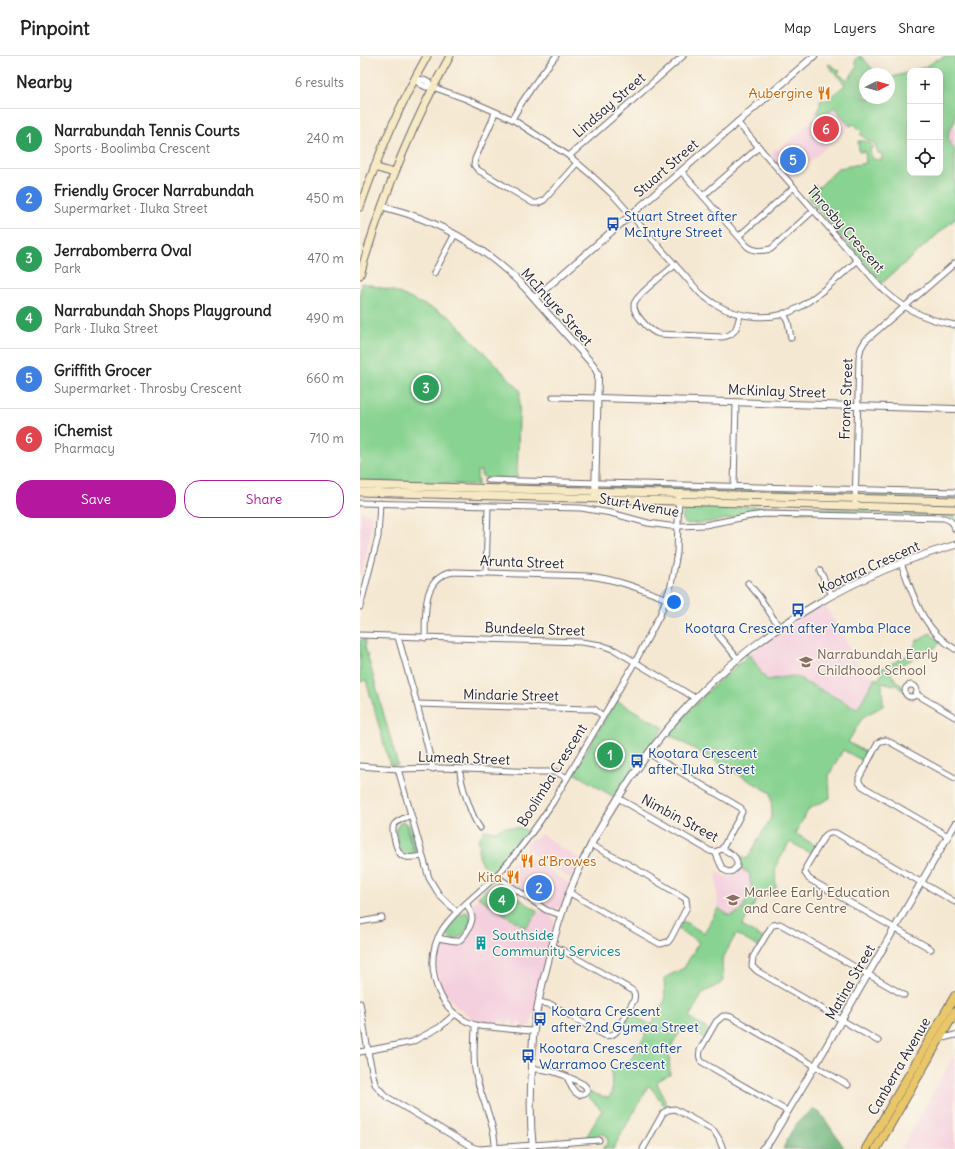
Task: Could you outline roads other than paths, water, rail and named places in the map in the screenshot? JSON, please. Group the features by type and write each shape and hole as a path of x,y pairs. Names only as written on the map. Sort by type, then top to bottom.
{"highway":[{"name":"Canberra Avenue","path":"866,1149 955,996"},
{"name":"Canberra Avenue","path":"876,1149 955,1012"}],"main road":[{"path":"360,207 375,164 393,122 427,56"},
{"path":"360,275 362,258 394,172 413,128 450,56"},
{"path":"375,164 394,172"},
{"name":"Sturt Avenue","path":"360,485 955,501"},
{"name":"Sturt Avenue","path":"360,491 679,502 955,509"}],"street":[{"path":"512,119 541,74 556,56"},
{"name":"Lindsay Street","path":"568,156 683,56"},
{"name":"Stuart Street","path":"535,298 814,56"},
{"path":"414,79 423,79 433,88 466,99 512,119 568,156 615,197 700,293 714,304 727,311 740,315 758,317 774,316 784,313 799,307 858,260"},
{"path":"495,112 474,159 474,165 478,170 534,203 538,203 544,200 577,163"},
{"name":"Throsby Crescent","path":"737,122 885,291 895,300 932,320 955,325"},
{"path":"703,196 759,148"},
{"path":"681,171 747,246 753,250 763,251 771,249 814,210"},
{"path":"739,236 794,188"},
{"name":"McIntyre Street","path":"382,206 409,214 455,234 479,248 518,280 594,366 598,374 595,499"},
{"path":"434,273 455,234"},
{"name":"Frome Street","path":"855,506 859,356 861,348 865,341 955,263"},
{"path":"675,265 640,295 634,303 634,309 637,314 652,331 659,334 728,336 735,330 740,315"},
{"path":"784,313 792,338"},
{"path":"553,397 598,398"},
{"name":"McKinlay Street","path":"598,398 955,409"},
{"path":"734,486 736,402"},
{"name":"Sturt Avenue","path":"488,480 955,492"},
{"name":"Boolimba Crescent","path":"533,1031 475,1025 455,1014 441,996 435,980 433,956 442,930 457,912 496,876 539,824 635,662 660,615 671,585 676,559 680,493"},
{"name":"Sturt Avenue","path":"360,503 581,508 611,513 648,523 669,526 705,525 766,514 944,518 951,521 955,529"},
{"path":"360,607 378,537 380,503"},
{"path":"486,573 488,506"},
{"name":"Kootara Crescent","path":"532,1147 530,1095 533,1031 552,946 561,915 591,844 604,819 648,753 695,698 738,659 780,627 851,585 901,563 955,545"},
{"path":"901,563 919,609 927,624 939,637 955,649"},
{"path":"820,571 832,595"},
{"name":"Arunta Street","path":"426,638 427,599 431,587 437,579 454,572 602,577 666,599"},
{"path":"748,583 759,596 780,627"},
{"path":"718,635 738,659"},
{"name":"Bundeela Street","path":"360,636 588,643 601,645 615,650 695,698"},
{"path":"398,638 417,704 433,769"},
{"path":"916,694 955,717"},
{"name":"Mindarie Street","path":"417,704 586,708 594,709 603,716"},
{"path":"948,836 862,786 859,783 859,778 878,743 881,740 886,740 955,778"},
{"name":"Nimbin Street","path":"618,798 710,851 719,851 722,848 742,812 741,808 648,753"},
{"name":"Lumeah Street","path":"360,766 556,772 567,778"},
{"path":"398,768 429,878 440,896 457,912"},
{"path":"460,770 472,814 480,828"},
{"path":"411,815 398,821 394,825 393,831 397,849 404,857 409,858 422,856"},
{"name":"Matina Street","path":"762,1149 770,1142 955,824"},
{"path":"931,949 809,879 805,873 805,870 827,834 833,832 955,902"},
{"path":"570,893 660,944 668,942 671,938 687,907 686,899 683,897 591,844"},
{"path":"715,852 722,868 728,872 733,871 737,866 737,859 722,848"},
{"path":"496,876 546,910 561,915"},
{"path":"438,938 458,941 462,939 470,927 472,919 472,915 467,904"},
{"path":"360,922 382,918"},
{"path":"878,1041 754,969 752,966 753,958 773,925 780,924 904,995"},
{"path":"539,1002 552,1005 604,1035 610,1036 614,1035 616,1032 635,996 634,991 562,950 552,946"},
{"path":"360,1003 375,1084 387,1097 472,1148 532,1147 599,1140"},
{"path":"360,1052 412,1042 440,1027 455,1014"},
{"path":"787,1111 702,1062 699,1055 700,1050 716,1022 723,1016 731,1017 848,1085"},
{"path":"475,1025 474,1061 476,1075 494,1135 495,1148"},
{"path":"939,1040 955,1034"},
{"path":"532,1069 538,1068 555,1072 567,1077"},
{"path":"643,1149 663,1114 668,1110 675,1109 714,1131 723,1149"}],"place":[{"name":"Aubergine","path":"824,93"},
{"name":"iChemist","path":"826,129"},
{"name":"Griffith Grocer","path":"793,160"},
{"name":"Stuart Street after McIntyre Street","path":"613,224"},
{"name":"Jerrabomberra Oval","path":"426,388"},
{"name":"Kootara Crescent after Yamba Place","path":"798,610"},
{"name":"Narrabundah Early Childhood School","path":"806,662"},
{"name":"Narrabundah Tennis Courts","path":"610,755"},
{"name":"Kootara Crescent after Iluka Street","path":"637,761"},
{"name":"d'Browes","path":"527,861"},
{"name":"Kita","path":"513,877"},
{"name":"Friendly Grocer Narrabundah","path":"539,888"},
{"name":"Narrabundah Shops Playground","path":"502,900"},
{"name":"Marlee Early Education and Care Centre","path":"733,900"},
{"name":"Southside Community Services","path":"481,943"},
{"name":"Kootara Crescent after 2nd Gymea Street","path":"540,1019"},
{"name":"Kootara Crescent after Warramoo Crescent","path":"528,1056"}]}
